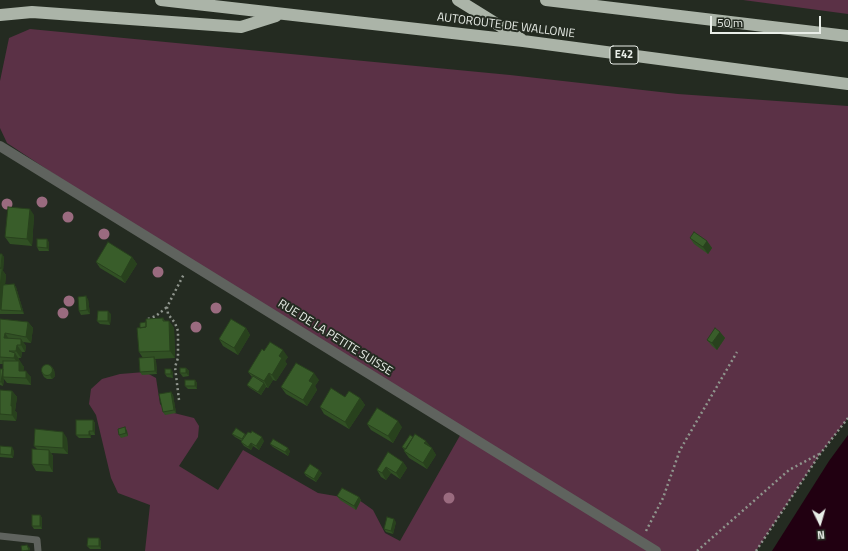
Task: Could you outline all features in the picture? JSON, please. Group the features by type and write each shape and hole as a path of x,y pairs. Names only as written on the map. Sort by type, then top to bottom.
{"highway":[{"name":"AUTOROUTE DE WALLONIE","path":"161,0 523,41 848,84"},
{"path":"458,0 523,41"},
{"path":"546,0 848,36"},
{"path":"0,15 32,12 241,27 281,14"}],"street":[{"name":"RUE DE LA PETITE SUISSE","path":"0,146 656,551"}],"lane":[{"path":"0,536 37,540 38,551"}],"path":[{"path":"147,320 156,316 167,306 190,264"},
{"path":"167,306 168,314 175,323 178,331 178,358 175,367 179,400"},
{"path":"640,541 663,498 680,450 737,352"},
{"path":"756,551 820,454 848,418"},
{"path":"697,551 790,470 820,454"}],"shaded area":[{"path":"743,0 848,0 848,14"},
{"path":"30,29 510,75 678,94 848,106 848,418 820,454 756,551 145,551 150,505 118,493 111,478 96,415 89,404 91,389 102,379 120,374 145,372 156,378 160,404 166,411 194,418 199,426 198,437 179,466 218,490 243,450 318,493 359,500 373,510 385,533 400,541 462,432 190,264 7,143 0,128 0,81 9,38"},
{"path":"848,435 848,551 772,551 829,461"}],"building":[{"path":"8,207 30,209 27,239 5,237"},
{"path":"694,232 707,241 703,247 690,238"},
{"path":"37,239 47,239 47,248 37,247"},
{"path":"108,242 132,257 121,277 96,262"},
{"path":"0,254 2,254 1,268 0,268"},
{"path":"0,268 2,269 0,288"},
{"path":"14,284 22,311 1,310 3,285"},
{"path":"86,296 87,310 79,311 78,297"},
{"path":"98,311 108,311 108,321 97,321"},
{"path":"163,318 163,321 169,321 170,351 139,352 137,328 146,327 146,319"},
{"path":"0,319 28,322 26,337 5,333 4,338 21,339 21,345 17,345 16,351 9,351 15,353 14,358 0,357"},
{"path":"231,319 246,328 234,348 219,339"},
{"path":"146,322 146,327 140,328 140,323"},
{"path":"715,328 720,332 712,343 707,340"},
{"path":"270,342 283,350 279,356 282,358 272,375 269,373 264,381 248,372 262,349 264,351"},
{"path":"154,357 155,371 140,372 139,358"},
{"path":"3,361 19,361 19,371 26,371 26,378 3,377"},
{"path":"296,363 314,373 309,381 313,383 303,400 281,387"},
{"path":"47,364 51,366 53,370 51,374 47,376 43,374 41,370 43,366"},
{"path":"180,368 186,368 186,373 180,373"},
{"path":"0,369 3,369 1,382 0,382"},
{"path":"165,369 171,369 171,374 165,374"},
{"path":"253,376 264,383 258,392 247,385"},
{"path":"185,380 195,380 195,386 185,386"},
{"path":"331,388 345,397 349,391 360,398 345,422 320,407"},
{"path":"0,390 12,391 12,415 0,414"},
{"path":"171,392 174,410 163,412 159,394"},
{"path":"377,408 398,421 388,436 367,424"},
{"path":"76,420 93,420 93,431 89,431 89,435 76,435"},
{"path":"125,427 126,433 119,435 118,429"},
{"path":"236,428 245,434 242,439 232,434"},
{"path":"35,429 63,432 63,448 34,446"},
{"path":"252,431 262,437 256,446 251,443 248,447 241,442 248,432 251,433"},
{"path":"415,434 426,441 424,443 432,448 423,463 404,451"},
{"path":"410,435 413,437 406,449 402,447"},
{"path":"273,439 288,448 285,452 270,444"},
{"path":"0,446 12,447 11,455 0,454"},
{"path":"32,449 49,450 49,465 32,464"},
{"path":"388,452 403,462 396,473 386,467 382,473 377,470"},
{"path":"310,464 319,470 314,479 304,473"},
{"path":"342,488 359,497 354,506 337,496"},
{"path":"32,515 40,515 40,526 32,526"},
{"path":"387,517 394,519 391,531 384,529"},
{"path":"88,538 99,538 99,546 87,546"},
{"path":"27,545 29,550 22,551 21,546"}]}
